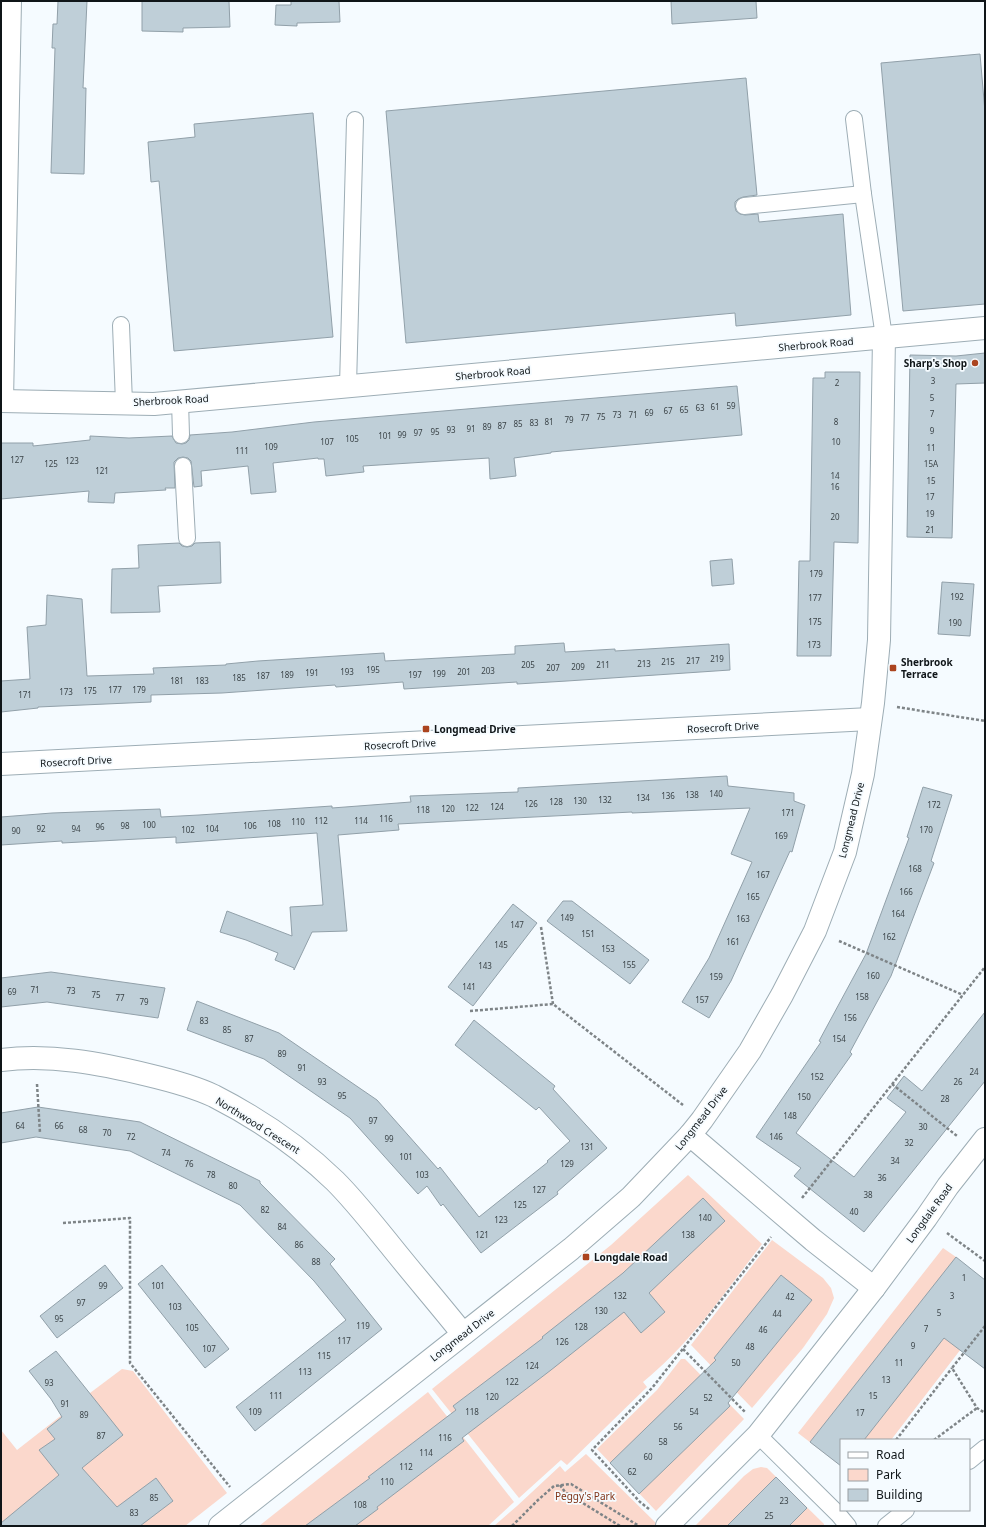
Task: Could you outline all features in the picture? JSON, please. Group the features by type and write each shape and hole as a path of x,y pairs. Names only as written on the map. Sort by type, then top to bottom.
{"street":[{"path":"1,401 10,1"},
{"name":"Sherbrook Road","path":"1,401 154,404 985,328"},
{"name":"Longmead Drive","path":"220,1526 571,1249 631,1197 696,1128 750,1051 782,995 815,931 844,852 863,774 872,711 879,640 884,337"},
{"name":"Rosecroft Drive","path":"1,764 872,711"},
{"name":"Northwood Crescent","path":"1,1060 36,1057 75,1060 125,1069 169,1080 212,1096 252,1118 300,1150 335,1181 371,1221 463,1334"},
{"path":"696,1128 786,1218 874,1288"},
{"name":"Longdale Road","path":"659,1519 760,1433 874,1288 948,1186 980,1145"}],"lane":[{"path":"854,119 863,194 884,337"},
{"path":"348,386 355,120"},
{"path":"744,206 863,194"},
{"path":"121,325 124,403"},
{"path":"180,401 182,435"},
{"path":"183,466 187,538"},
{"path":"760,1433 848,1526"},
{"path":"970,1460 985,1448"},
{"path":"886,1526 905,1511"}],"path":[{"path":"872,711 985,722"},
{"path":"541,927 553,1004 696,1128"},
{"path":"815,931 963,995"},
{"path":"659,1519 640,1502 592,1450 652,1388 985,967"},
{"path":"470,1011 553,1004"},
{"path":"36,1057 40,1133"},
{"path":"892,1084 980,1145"},
{"path":"64,1223 130,1218 130,1363 246,1506"},
{"path":"926,1218 985,1261"},
{"path":"897,1439 985,1326"},
{"path":"683,1349 760,1433"},
{"path":"952,1368 977,1408 985,1413"},
{"path":"935,1439 977,1408"},
{"path":"512,1526 554,1486 571,1484 639,1526"},
{"path":"560,1485 565,1492 620,1526"}],"green space":[{"path":"688,1175 762,1244 692,1334 643,1382 647,1387 567,1465 561,1460 519,1498 432,1389 611,1245"},
{"path":"772,1240 823,1278 831,1288 834,1298 827,1314 803,1348 752,1408 691,1345"},
{"path":"943,1248 956,1257 964,1345 892,1439 840,1439 840,1465 798,1433"},
{"path":"681,1359 685,1359 744,1419 656,1511 597,1449 657,1390"},
{"path":"122,1369 133,1371 227,1493 185,1526 1,1526 1,1430 17,1450"},
{"path":"428,1392 514,1502 488,1526 259,1526"},
{"name":"Peggy's Park","path":"586,1454 659,1526 494,1526 560,1466 565,1472"},
{"path":"761,1467 767,1468 824,1524 824,1526 695,1526 744,1476 753,1469"}],"building":[{"path":"58,1 87,1 83,88 86,88 84,174 51,173 55,48 52,48 53,24 57,24"},
{"path":"142,1 229,1 230,27 183,28 183,32 142,31"},
{"path":"291,1 339,1 340,22 297,23 297,26 275,25 276,5 291,5"},
{"path":"671,1 756,1 757,18 672,24"},
{"path":"980,54 985,112 985,304 903,311 881,63"},
{"path":"746,78 757,195 738,199 735,202 736,211 745,215 758,214 759,222 843,214 851,315 736,326 735,313 406,343 386,111"},
{"path":"313,113 333,337 174,351 159,181 151,182 148,142 195,137 194,124"},
{"path":"985,353 985,383 956,384 952,538 907,537 910,355 956,356"},
{"path":"825,372 860,372 858,543 834,542 831,656 797,656 799,561 810,561 813,378 825,378"},
{"path":"737,386 742,435 551,452 514,458 516,476 490,479 489,458 363,466 364,472 326,476 324,459 318,458 273,463 276,492 251,494 248,466 201,471 202,486 194,487 191,461 188,458 183,457 178,458 174,462 175,488 165,488 166,490 115,493 114,503 88,502 89,491 1,499 1,443 33,443 33,446 90,440 90,436 129,438 172,436 176,443 182,444 189,440 190,435 232,432 314,422"},
{"path":"220,542 221,583 158,586 160,612 111,613 112,569 139,568 138,545 179,543 182,546 187,547 192,546 195,543"},
{"path":"732,559 734,584 712,586 710,561"},
{"path":"942,582 974,584 970,636 938,634"},
{"path":"47,595 82,599 87,676 154,674 153,668 226,665 258,661 384,653 385,661 515,654 515,646 564,643 565,652 615,649 615,651 729,644 730,670 517,684 517,682 404,689 403,682 222,693 151,695 151,702 38,707 1,712 1,681 30,679 27,627 46,625"},
{"path":"727,776 728,786 794,793 794,801 805,805 792,852 790,851 731,981 709,1018 682,1002 709,958 752,862 731,854 750,808 632,812 398,824 399,830 338,835 347,931 312,932 294,970 294,968 275,960 278,953 246,940 220,932 227,911 292,936 290,907 323,905 317,833 176,843 176,837 62,843 62,841 1,845 1,817 52,813 160,809 161,817 332,806 332,808 411,802 410,796 518,792 518,788"},
{"path":"923,787 952,795 931,861 934,863 891,976 850,1052 852,1054 796,1133 854,1177 906,1112 887,1098 904,1076 922,1091 985,1012 985,1081 864,1232 794,1176 801,1168 756,1137 821,1042 819,1041 866,954 909,838 907,837"},
{"path":"563,901 572,901 649,960 630,984 547,921"},
{"path":"513,904 537,923 473,1006 448,987"},
{"path":"51,972 165,988 158,1018 47,1002 1,1007 1,978"},
{"path":"197,1001 279,1033 377,1100 438,1169 440,1167 479,1217 548,1162 547,1161 570,1141 539,1107 536,1110 455,1045 474,1020 555,1086 553,1089 607,1148 557,1192 558,1194 481,1253 443,1204 441,1206 427,1186 418,1194 350,1118 264,1059 187,1030"},
{"path":"38,1107 140,1122 260,1181 260,1183 335,1259 330,1264 382,1329 255,1431 236,1407 346,1320 314,1281 240,1205 130,1151 36,1137 1,1143 1,1113"},
{"path":"703,1198 725,1221 649,1293 665,1312 641,1333 624,1312 462,1438 464,1441 377,1507 378,1509 355,1526 305,1526 370,1478 368,1477 456,1410 453,1406 543,1338 542,1337 623,1273"},
{"path":"956,1257 985,1280 985,1369 944,1338 865,1439 840,1439 840,1465 810,1442"},
{"path":"105,1265 123,1288 57,1338 40,1316"},
{"path":"162,1265 229,1349 205,1368 138,1284"},
{"path":"781,1275 812,1300 728,1403 730,1406 639,1494 610,1463 716,1360 714,1358"},
{"path":"56,1351 123,1435 82,1468 117,1507 156,1478 173,1501 140,1526 1,1526 1,1523 59,1475 39,1450 55,1439 47,1429 62,1417 51,1399 29,1371"},
{"path":"776,1477 807,1508 789,1526 727,1526"}],"place":[{"name":"Sharp's Shop","path":"975,363"},
{"name":"Sherbrook Terrace","path":"893,668"},
{"name":"Longmead Drive","path":"426,729"},
{"name":"Longdale Road","path":"586,1257"}]}
